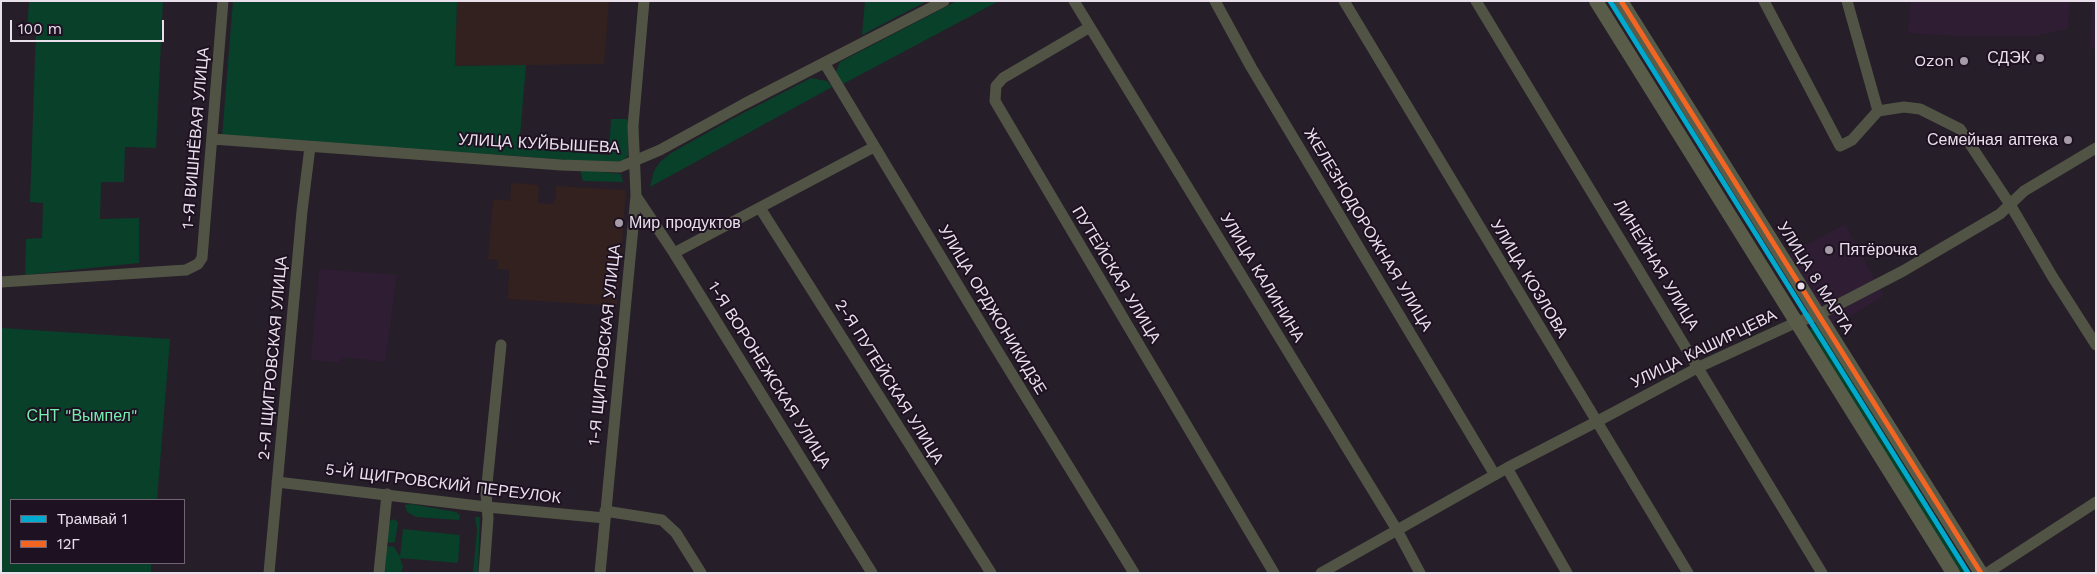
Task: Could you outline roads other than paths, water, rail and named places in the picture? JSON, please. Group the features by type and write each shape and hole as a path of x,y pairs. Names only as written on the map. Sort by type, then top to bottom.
{"main road":[{"path":"1596,1 1953,573"},
{"name":"УЛИЦА 8 МАРТА","path":"1621,1 1982,573"}],"street":[{"name":"1-Я ВИШНЁВАЯ УЛИЦА","path":"1,282 186,270 198,264 202,258 223,1"},
{"name":"1-Я ЩИГРОВСКАЯ УЛИЦА","path":"600,573 636,196 633,126 644,1"},
{"name":"УЛИЦА КУЙБЫШЕВА","path":"212,139 613,168 636,162 944,1"},
{"name":"УЛИЦА КАЛИНИНА","path":"1074,1 1397,530 1420,573"},
{"name":"ЖЕЛЕЗНОДОРОЖНАЯ УЛИЦА","path":"1215,1 1256,75 1495,474"},
{"name":"УЛИЦА КОЗЛОВА","path":"1344,1 1688,573"},
{"name":"ЛИНЕЙНАЯ УЛИЦА","path":"1476,1 1822,573"},
{"path":"1764,1 1838,145 1844,145 1852,140 1878,111 1904,107 1920,109 1960,130 2011,206 2052,276 2096,345"},
{"path":"1847,1 1878,111"},
{"name":"ПУТЕЙСКАЯ УЛИЦА","path":"1090,27 1003,78 996,86 995,101 1274,573"},
{"name":"УЛИЦА ОРДЖОНИКИДЗЕ","path":"825,64 1134,573"},
{"name":"2-Я ЩИГРОВСКАЯ УЛИЦА","path":"269,573 302,211 310,147"},
{"path":"674,253 874,147"},
{"name":"УЛИЦА КАШИРЦЕВА","path":"1322,573 1495,474 1699,367 1797,322 1818,315 1903,271 2000,214 2011,206 2024,191 2096,148"},
{"name":"1-Я ВОРОНЕЖСКАЯ УЛИЦА","path":"636,196 674,253 872,573"},
{"name":"2-Я ПУТЕЙСКАЯ УЛИЦА","path":"760,208 991,573"},
{"path":"484,573 486,494 501,344"},
{"path":"1507,468 1567,573"},
{"name":"5-Й ЩИГРОВСКИЙ ПЕРЕУЛОК","path":"277,482 487,507 662,520 676,533 701,573"},
{"path":"379,573 387,494"},
{"path":"1987,573 2096,502"}],"tram line":[{"name":"1","path":"1610,1 1968,573"}],"place":[{"name":"СДЭК","path":"2040,58"},
{"name":"Ozon","path":"1964,61"},
{"name":"Семейная аптека","path":"2068,140"},
{"name":"Мир продуктов","path":"619,223"},
{"name":"Пятёрочка","path":"1829,250"}],"park label":[{"name":"СНТ \"Вымпел\"","path":"82,416"}]}
